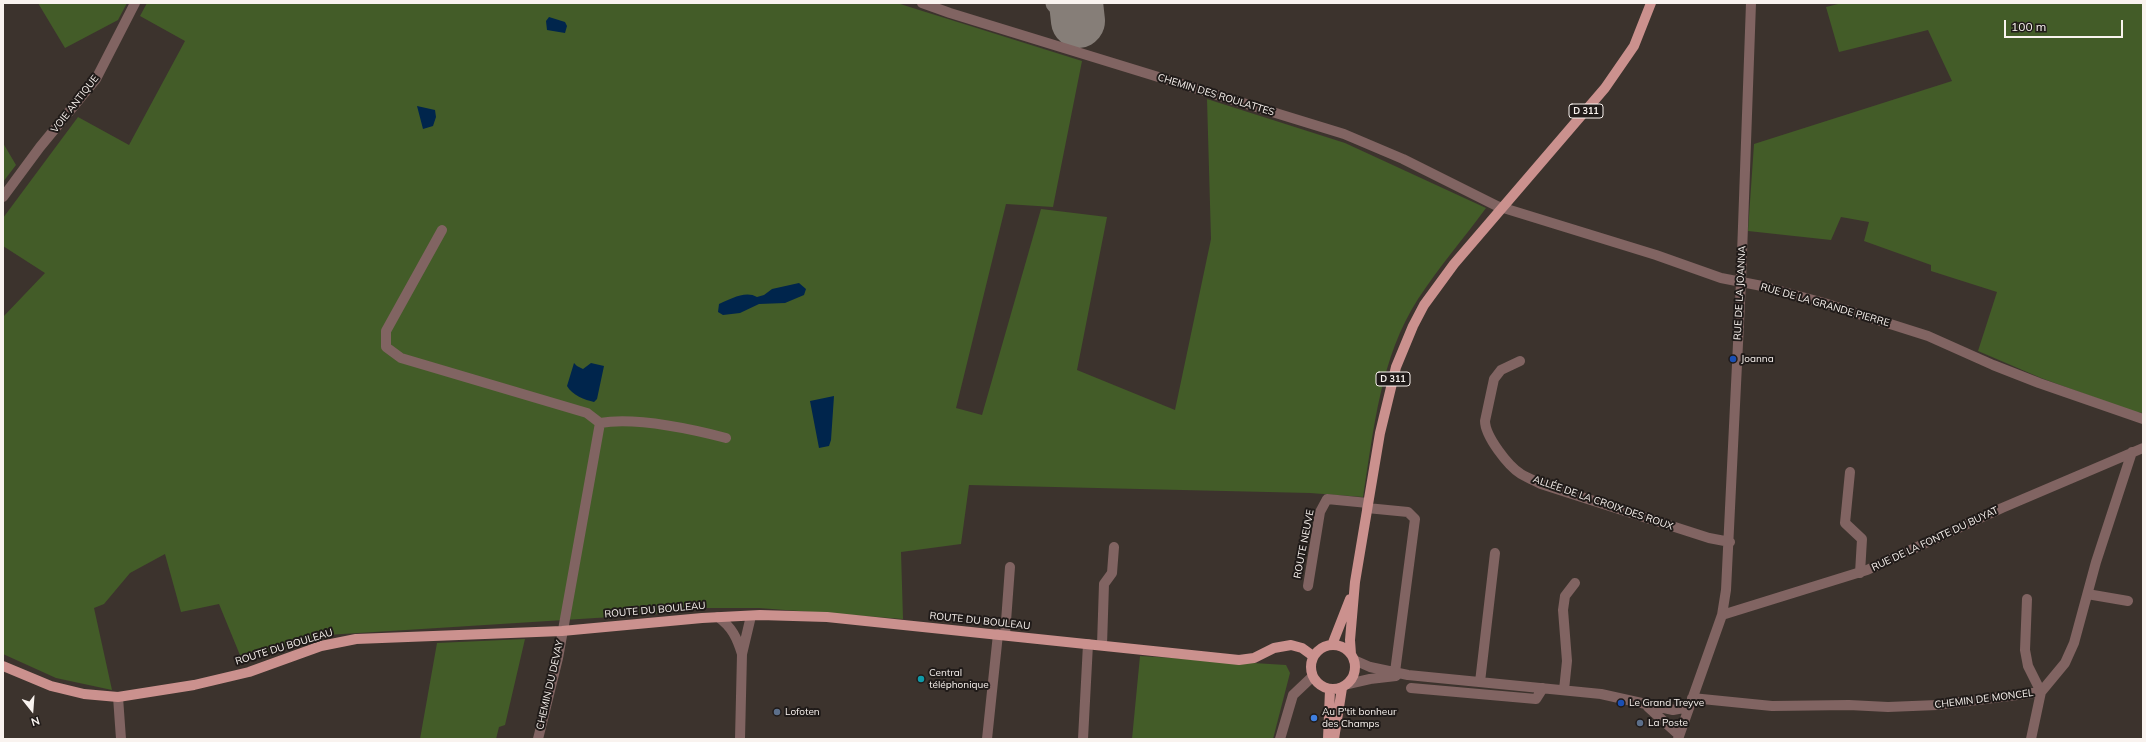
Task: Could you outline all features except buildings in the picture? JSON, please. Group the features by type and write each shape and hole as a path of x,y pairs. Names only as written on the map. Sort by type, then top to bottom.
{"main road":[{"name":"D 311","path":"1353,657 1350,640 1355,582 1380,433 1388,394 1396,367 1412,326 1424,305 1454,264 1605,88 1634,46 1651,3"},
{"name":"D 311","path":"1332,645 1355,582"},
{"name":"ROUTE DU BOULEAU","path":"3,666 51,686 84,694 118,697 194,685 242,673 321,646 356,639 562,631 718,617 751,616 827,617 1239,660 1254,658 1274,648 1291,645 1302,648 1313,656"},
{"path":"1334,739 1345,686 1355,673 1353,657 1346,649 1332,645 1325,646 1313,656 1310,670 1312,677 1323,688 1330,690 1345,686"},
{"path":"1328,739 1330,690"}],"street":[{"name":"VOIE ANTIQUE","path":"3,197 40,147 96,79 135,3"},
{"name":"CHEMIN DES ROULATTES","path":"922,3 950,14 1344,134 1403,159 1502,207"},
{"name":"RUE DE LA JOANNA","path":"1680,733 1706,666 1722,616 1730,542 1751,3"},
{"name":"RUE DE LA GRANDE PIERRE","path":"1502,207 1614,242 1721,278 1762,286 1824,303 1928,336 1993,365 2039,383 2143,419"},
{"path":"442,230 386,331 386,347 401,358 587,413 600,424 614,421 691,429 726,438"},
{"name":"ALLÉE DE LA CROIX DES ROUX","path":"1520,361 1501,370 1494,379 1485,421 1485,428 1488,435 1502,454 1520,474 1541,484 1709,538 1730,542"},
{"name":"CHEMIN DU DEVAY","path":"538,739 558,658 600,424"},
{"name":"RUE DE LA FONTE DU BUYAT","path":"1722,616 1860,573 2002,508 2143,448"},
{"name":"CHEMIN DE MONCEL","path":"1664,709 1673,710 1691,703 1772,706 1849,705 1888,707 1937,704 2041,692 2065,663 2074,643 2096,562 2132,452"},
{"path":"1850,472 1845,523 1862,539 1860,573"},
{"name":"ROUTE NEUVE","path":"1308,586 1320,512 1327,499 1368,505"},
{"path":"1368,505 1408,512 1415,519 1395,672"},
{"path":"1102,645 1104,584 1112,573 1114,547"},
{"path":"1480,682 1495,553"},
{"path":"987,739 1010,567"},
{"path":"1564,690 1567,661 1563,610 1565,596 1575,583"},
{"path":"2088,592 2093,595 2128,601"},
{"path":"2027,599 2025,650 2028,666 2041,692 2031,739"},
{"path":"740,739 742,654 751,616"},
{"path":"718,617 726,623 736,636 742,654"},
{"path":"1082,739 1088,644"},
{"path":"1353,657 1370,667 1408,675 1600,694 1645,704 1664,709 1672,713 1680,733"},
{"path":"1345,686 1382,677 1408,675"},
{"path":"1280,739 1293,695 1312,677"},
{"path":"1411,688 1536,699 1543,688"},
{"path":"118,697 122,739"},
{"path":"1645,704 1680,733"}],"green space":[{"path":"38,3 127,3 118,20 65,48"},
{"path":"147,3 897,3 1082,61 1053,207 1006,204 956,408 982,415 1041,209 1107,217 1077,370 1175,410 1211,239 1207,99 1345,143 1486,208 1418,299 1405,322 1395,345 1380,395 1363,497 1310,493 969,485 961,544 901,552 903,619 759,608 704,608 643,615 327,635 242,660 219,604 181,612 165,554 130,573 104,604 94,608 112,690 56,678 3,654 3,317 45,273 3,246 3,218 78,117 129,145 185,41 140,16"},
{"path":"1842,3 2143,3 2143,413 2134,412 2041,378 1978,351 1997,292 1931,271 1931,265 1864,241 1869,222 1841,217 1831,240 1748,231 1754,144 1952,81 1928,30 1839,52 1826,7"},
{"path":"3,143 16,165 3,182"},
{"path":"525,639 505,725 499,727 496,739 420,739 437,643"},
{"path":"1140,656 1286,665 1290,673 1273,739 1132,739"}],"water":[{"path":"549,17 565,22 567,26 565,33 547,30 546,21"},
{"path":"417,106 435,110 436,117 433,126 423,129"},
{"path":"799,283 806,289 804,295 785,303 759,304 740,313 723,315 718,312 719,304 733,298 748,294 757,297 764,295 772,289"},
{"path":"574,363 583,369 591,363 604,366 597,399 594,402 575,394 567,386"},
{"path":"834,396 831,440 829,446 819,448 810,401"}],"taxiway":[{"path":"1056,3 1077,10"}],"runway":[{"path":"1076,3 1078,21"}],"place":[{"name":"Joanna","path":"1733,359"},
{"name":"Central téléphonique","path":"921,679"},
{"name":"Le Grand Treyve","path":"1621,703"},
{"name":"Lofoten","path":"777,712"},
{"name":"Au P'tit bonheur des Champs","path":"1314,718"},
{"name":"La Poste","path":"1640,723"}]}
